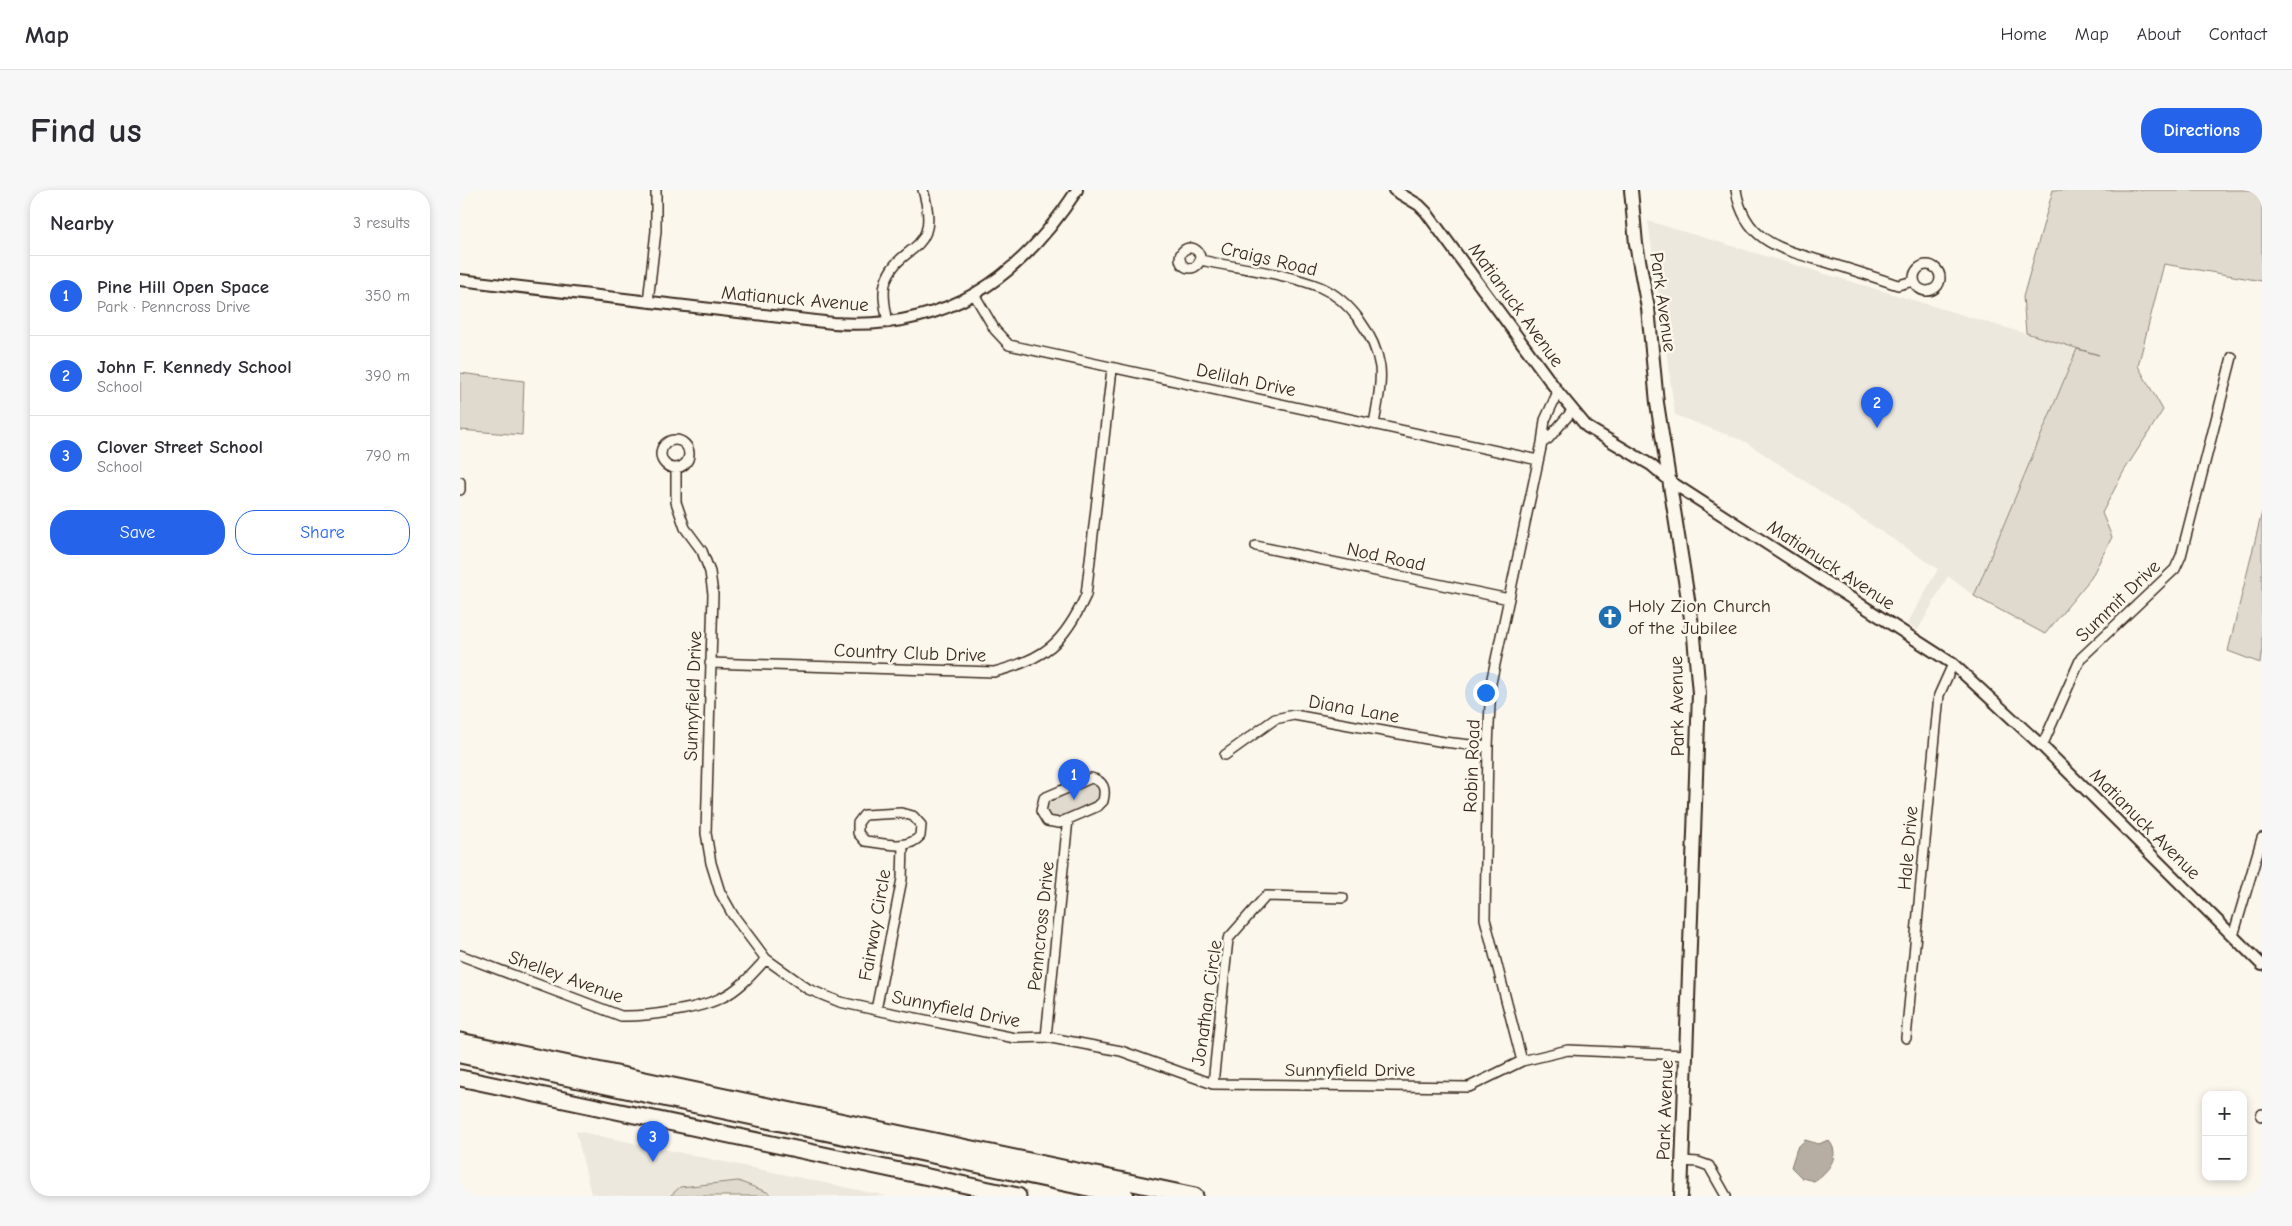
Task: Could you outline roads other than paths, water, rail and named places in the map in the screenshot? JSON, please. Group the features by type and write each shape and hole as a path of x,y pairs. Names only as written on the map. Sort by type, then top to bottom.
{"highway":[{"path":"460,1041 1194,1196"},
{"path":"460,1055 1126,1196"},
{"path":"460,1063 1089,1196"},
{"path":"460,1078 1018,1196"}],"main road":[{"name":"Park Avenue","path":"1632,190 1636,244 1648,308 1658,403 1694,636 1699,693 1681,1196"}],"street":[{"path":"648,302 656,231 656,190"},
{"path":"888,323 884,296 887,279 894,267 920,242 927,230 928,212 923,190"},
{"name":"Matianuck Avenue","path":"460,280 833,324 888,323 929,314 974,294 1008,271 1034,248 1056,222 1077,190"},
{"name":"Matianuck Avenue","path":"1394,190 1419,205 1426,212 1558,392 1587,426 1650,465 1670,482 1953,664 2042,746 2262,965"},
{"path":"1736,190 1739,206 1744,218 1758,234 1777,248 1898,285 1914,282"},
{"name":"Craigs Road","path":"1200,260 1320,287 1345,303 1361,322 1371,340 1380,366 1380,389 1374,424"},
{"name":"Delilah Drive","path":"974,294 995,330 1009,345 1112,369 1538,460"},
{"name":"Summit Drive","path":"2042,746 2081,658 2175,569 2181,556 2232,357"},
{"name":"Country Club Drive","path":"710,664 994,672 1036,658 1050,647 1074,622 1086,595 1112,369"},
{"name":"Robin Road","path":"1522,1061 1485,920 1491,683 1542,443 1545,420 1558,392"},
{"path":"1542,443 1548,439 1573,410"},
{"name":"Sunnyfield Drive","path":"676,468 676,502 685,528 702,551 710,572 713,594 706,833 711,863 720,892 733,915 766,960 808,988 840,1002 1015,1038 1046,1037 1122,1051 1213,1084 1469,1087 1522,1061 1568,1050 1685,1055"},
{"path":"460,482 460,490"},
{"name":"Nod Road","path":"1256,546 1509,599"},
{"name":"Hale Drive","path":"1906,1038 1939,695 1953,664"},
{"name":"Diana Lane","path":"1225,756 1275,719 1294,715 1444,742 1488,747"},
{"path":"1086,779 1101,782 1105,793 1103,801 1098,806 1068,819 1059,823 1047,821 1041,810 1044,798 1086,779"},
{"name":"Fairway Circle","path":"900,813 913,816 921,825 920,836 912,843 904,845 865,841 858,833 860,819 870,814 900,813"},
{"name":"Penncross Drive","path":"1046,1037 1068,819"},
{"path":"2232,936 2262,838"},
{"name":"Fairway Circle","path":"876,1010 902,879 904,845"},
{"name":"Jonathan Circle","path":"1213,1084 1228,939 1266,896 1343,898"},
{"name":"Shelley Avenue","path":"460,955 621,1016 639,1017 722,998 747,979 766,960"},
{"path":"1682,1161 1698,1162 1709,1166 1726,1196"}],"place":[{"name":"John F. Kennedy School","path":"1877,428"},
{"name":"Holy Zion Church of the Jubilee","path":"1610,617"},
{"name":"Pine Hill Open Space","path":"1074,800"},
{"name":"Clover Street School","path":"653,1162"}]}
